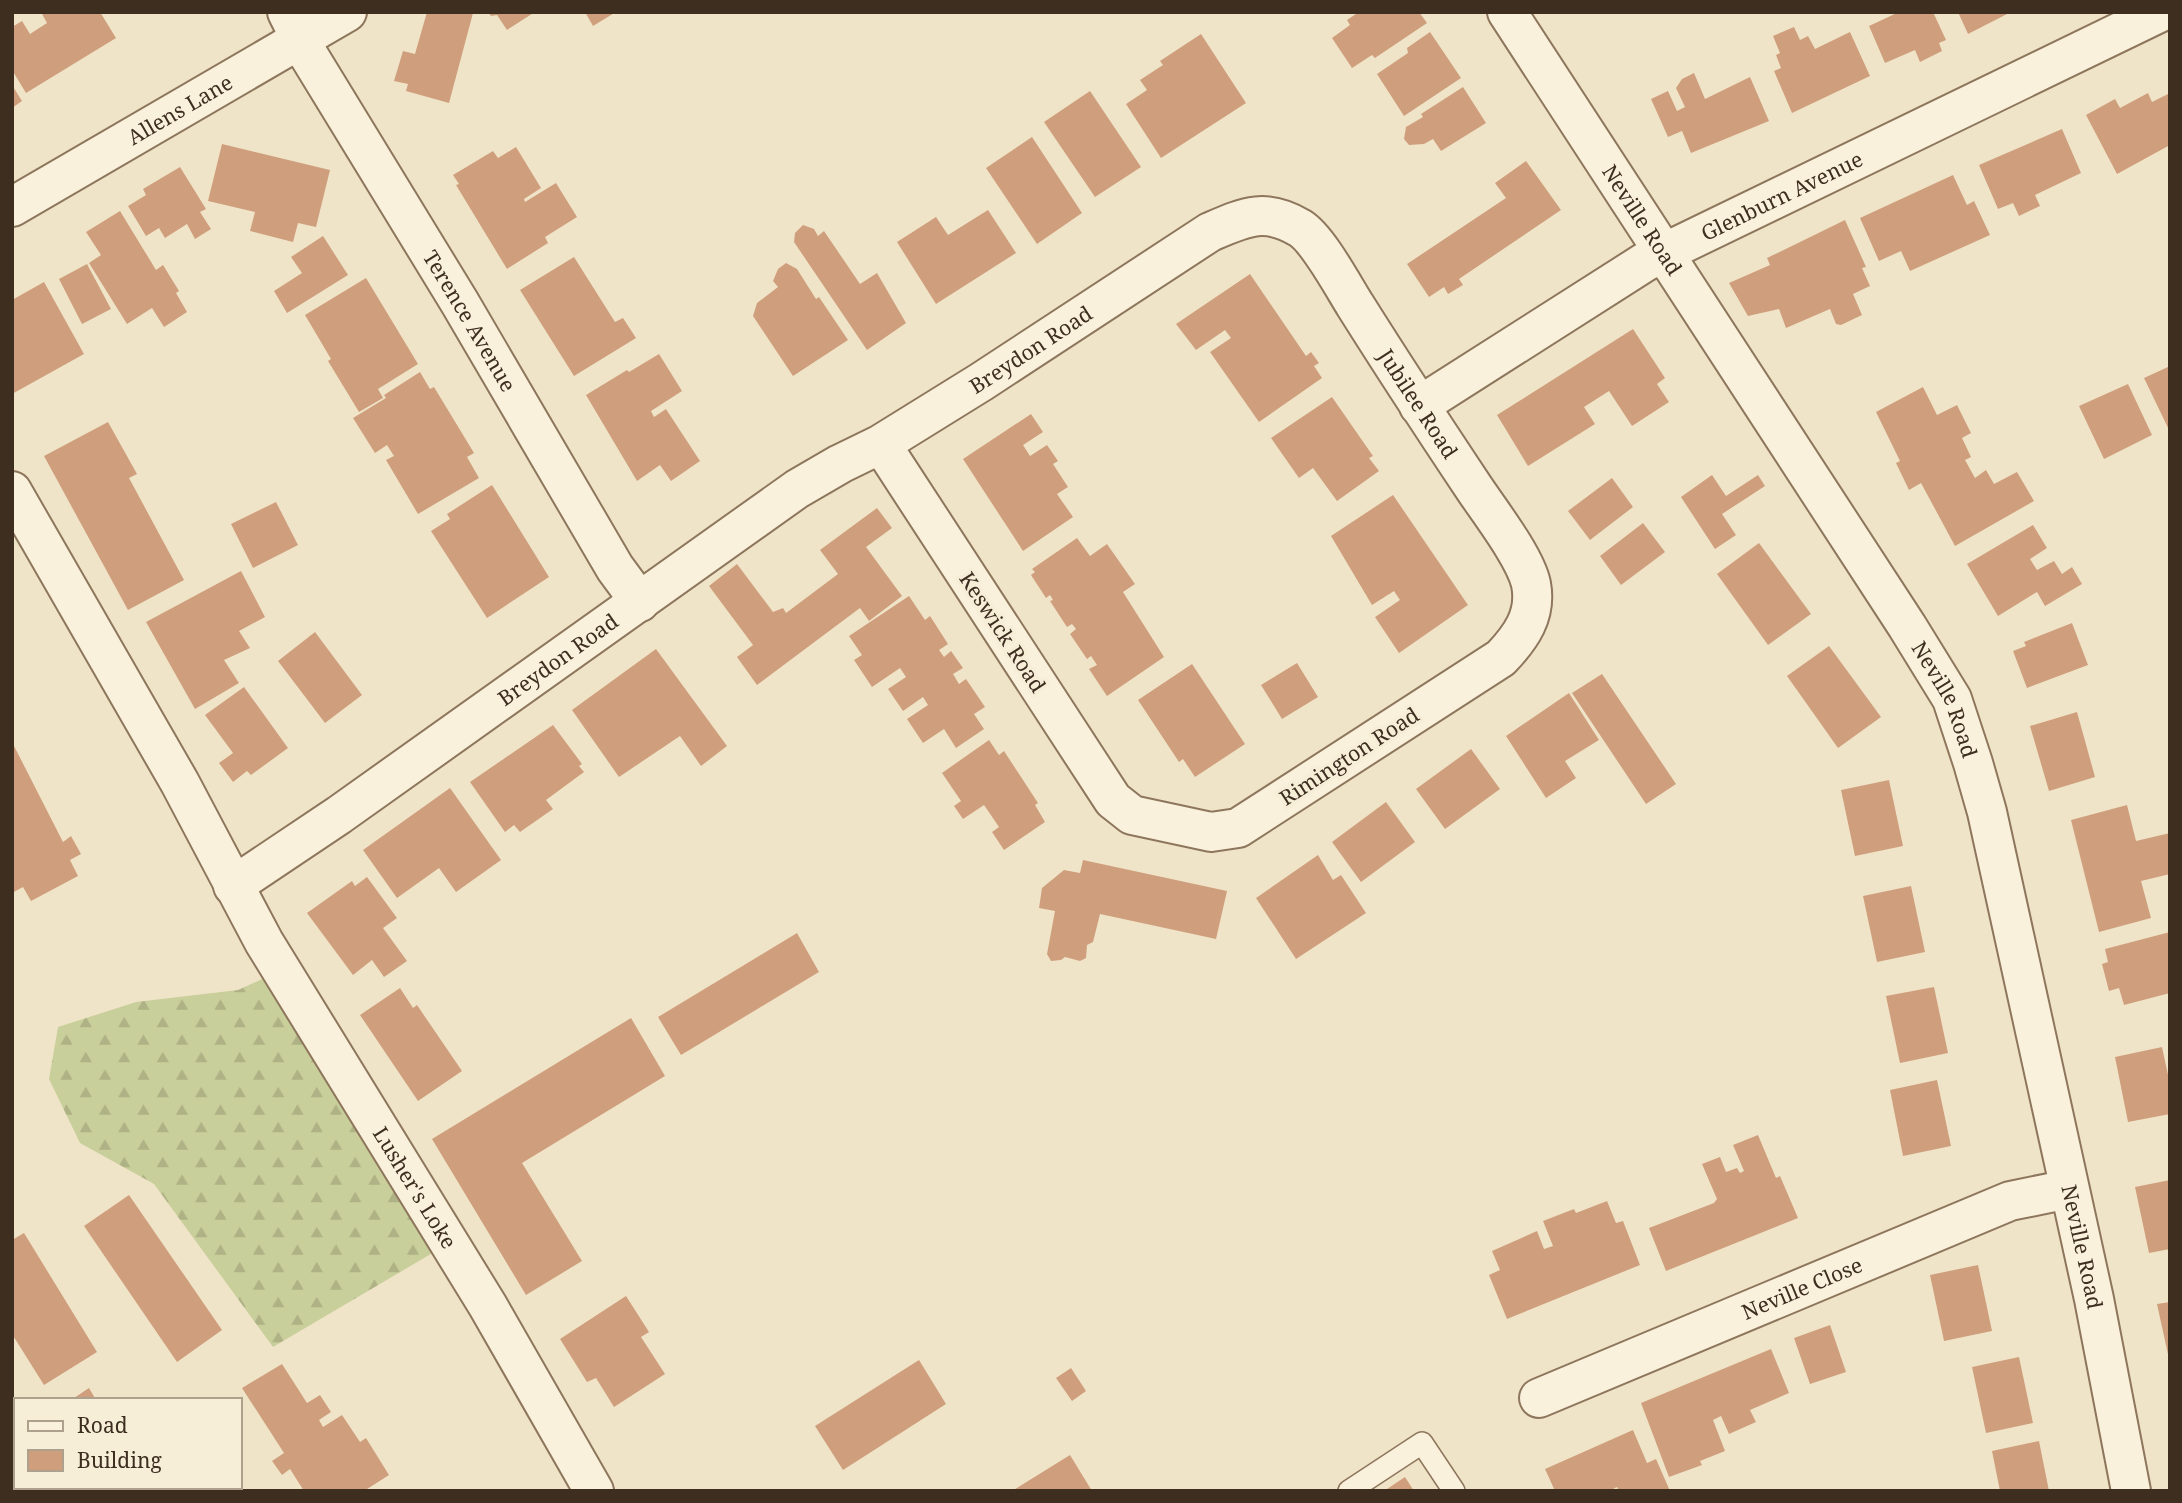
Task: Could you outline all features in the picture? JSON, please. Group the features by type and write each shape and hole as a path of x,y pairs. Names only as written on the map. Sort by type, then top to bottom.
{"street":[{"name":"Allens Lane","path":"12,207 294,25 348,12"},
{"name":"Neville Road","path":"1507,12 1908,626 1952,699 1987,812 2094,1299 2132,1491"},
{"name":"Glenburn Avenue","path":"1419,406 1645,262 2161,12"},
{"name":"Terence Avenue","path":"294,25 615,568 640,602"},
{"name":"Breydon Road","path":"233,886 339,815 797,489 881,444 981,382 1210,232 1243,218 1275,216"},
{"name":"Jubilee Road","path":"1275,216 1303,230 1324,256 1419,406 1512,545 1531,582 1532,610"},
{"name":"Keswick Road","path":"881,444 1113,800 1132,815"},
{"path":"12,491 174,772 233,886"},
{"name":"Rimington Road","path":"1132,815 1211,832 1238,828 1501,658 1521,636 1532,610"},
{"name":"Lusher's Loke","path":"233,886 264,942 488,1306 594,1491"},
{"name":"Neville Close","path":"1539,1398 2010,1201 2069,1189"}],"lane":[{"path":"1349,1491 1422,1443 1454,1491"}],"green space":[{"path":"271,975 441,1248 273,1347 154,1184 80,1143 49,1079 58,1027 136,1002 238,990"}],"building":[{"path":"41,12 100,12 116,38 26,93 12,70 12,27 22,21 30,34 47,23"},
{"path":"427,12 473,13 449,103 406,91 408,84 394,81 403,51 415,54"},
{"path":"488,12 535,12 507,30 497,15 491,16"},
{"path":"585,12 616,12 593,26"},
{"path":"1359,12 1419,12 1427,23 1375,58 1372,55 1352,68 1332,38 1350,25 1347,20"},
{"path":"1899,12 1933,12 1946,40 1939,43 1942,51 1920,62 1915,50 1885,63 1869,26"},
{"path":"1958,12 2011,12 1968,34"},
{"path":"1794,27 1800,40 1808,36 1815,49 1850,32 1870,76 1792,113 1774,71 1781,68 1776,55 1780,53 1773,36"},
{"path":"1430,32 1461,78 1404,116 1377,74 1408,53 1407,48"},
{"path":"1201,34 1246,103 1161,158 1126,104 1147,90 1140,80 1163,65 1160,61"},
{"path":"1694,73 1705,99 1750,77 1769,121 1691,153 1682,131 1668,137 1651,99 1668,91 1677,111 1685,107 1676,88 1682,79"},
{"path":"12,85 22,101 12,108"},
{"path":"1463,87 1486,123 1441,151 1433,139 1424,144 1409,145 1404,139 1406,127"},
{"path":"1090,91 1141,167 1095,197 1044,122"},
{"path":"2148,93 2152,102 2170,93 2170,145 2117,174 2086,115 2115,99 2120,108"},
{"path":"2062,129 2081,173 2035,195 2040,206 2019,216 2013,203 1998,209 1979,165"},
{"path":"1032,137 1082,213 1037,244 986,168"},
{"path":"222,144 330,170 316,227 298,223 293,242 250,231 255,212 208,201"},
{"path":"516,147 541,188 524,199 525,202 556,183 577,217 545,237 548,243 507,269 456,185 459,184 453,175 493,151 498,158"},
{"path":"1526,161 1561,210 1459,279 1463,285 1448,294 1444,287 1429,297 1407,264 1506,198 1495,183"},
{"path":"180,167 206,209 200,212 211,229 195,239 187,224 165,238 159,228 146,236 128,206 146,195 143,189"},
{"path":"1953,175 1967,205 1974,201 1990,235 1910,271 1901,251 1879,261 1860,218"},
{"path":"988,210 1016,253 936,304 897,242 936,217 948,235"},
{"path":"120,211 156,270 163,265 179,291 176,293 187,312 164,327 152,308 127,324 89,263 101,255 86,232"},
{"path":"1845,220 1866,267 1862,268 1870,286 1853,294 1862,315 1841,325 1836,324 1830,309 1786,328 1779,309 1748,316 1729,283 1770,265 1767,258"},
{"path":"803,225 814,229 818,236 824,231 860,284 877,273 906,323 867,350 794,242 795,233"},
{"path":"323,236 348,275 287,313 274,291 302,273 291,257"},
{"path":"574,257 615,322 623,318 636,338 574,376 520,290"},
{"path":"786,263 797,269 848,340 793,376 753,316 757,303 778,287 773,281 778,269"},
{"path":"87,264 111,309 82,324 59,279"},
{"path":"1250,274 1306,356 1311,352 1319,363 1314,366 1322,378 1259,422 1210,352 1231,338 1225,330 1196,350 1176,324"},
{"path":"366,278 418,364 378,389 383,398 359,412 328,361 331,359 305,315"},
{"path":"44,282 84,354 12,394 12,300"},
{"path":"1633,329 1665,378 1657,384 1669,402 1632,426 1609,391 1584,407 1595,424 1528,466 1497,415"},
{"path":"659,354 682,391 651,411 654,417 666,409 700,461 671,481 660,465 637,481 586,395"},
{"path":"2170,366 2170,432 2144,378"},
{"path":"420,372 430,389 434,387 474,453 467,457 479,478 418,514 386,460 394,456 387,445 375,453 353,418 386,398 384,395"},
{"path":"2128,384 2152,435 2104,459 2079,406"},
{"path":"1923,387 1937,415 1957,405 1971,433 1962,438 1971,457 1965,460 1975,478 1986,470 1994,484 2017,472 2034,501 1955,546 1921,483 1909,490 1896,463 1900,461 1876,412"},
{"path":"1332,397 1373,456 1369,458 1379,471 1337,501 1313,468 1299,478 1271,438"},
{"path":"1031,414 1043,432 1023,445 1030,456 1047,445 1058,461 1053,464 1068,487 1057,494 1073,517 1023,551 963,459"},
{"path":"108,422 137,474 129,478 184,580 128,610 44,456"},
{"path":"1712,475 1726,496 1758,475 1765,486 1722,514 1736,535 1715,549 1681,497"},
{"path":"1612,478 1633,507 1590,540 1568,511"},
{"path":"492,485 549,577 487,618 431,531 450,519 447,514"},
{"path":"1393,495 1468,605 1399,653 1375,617 1400,600 1394,591 1372,605 1331,536"},
{"path":"276,502 298,545 253,568 231,524"},
{"path":"877,508 892,528 866,547 902,596 869,621 860,608 757,685 737,657 753,645 709,586 737,564 773,612 783,608 786,613 838,574 820,550"},
{"path":"1643,523 1665,552 1621,585 1600,556"},
{"path":"2033,525 2047,548 2030,559 2037,570 2054,561 2062,574 2072,567 2082,584 2045,606 2037,592 1998,616 1967,564"},
{"path":"1077,538 1090,556 1107,544 1135,584 1123,592 1164,657 1107,696 1089,669 1097,665 1091,656 1087,659 1070,634 1076,629 1072,624 1067,627 1050,601 1053,600 1050,595 1046,598 1031,575 1035,572 1032,569"},
{"path":"1759,543 1811,614 1768,645 1717,574"},
{"path":"241,571 265,617 239,631 250,648 224,660 239,683 195,709 146,622"},
{"path":"909,596 925,620 930,616 948,644 939,650 944,657 951,651 963,668 953,674 959,684 966,679 985,707 974,714 984,729 956,748 944,729 923,743 907,719 928,705 923,697 903,711 888,689 906,677 900,668 872,687 854,660 862,655 849,636"},
{"path":"2072,623 2088,665 2027,688 2013,651 2026,646 2024,642"},
{"path":"315,632 362,695 325,723 278,661"},
{"path":"1829,646 1881,717 1838,748 1787,676"},
{"path":"656,649 727,746 701,766 680,736 619,777 572,710"},
{"path":"1297,663 1318,697 1282,719 1261,685"},
{"path":"1192,664 1245,744 1195,777 1183,759 1179,762 1138,700"},
{"path":"1602,674 1676,784 1646,804 1572,693"},
{"path":"244,687 288,748 251,775 247,771 233,782 219,763 233,753 205,715"},
{"path":"1569,693 1599,740 1565,761 1576,778 1546,798 1506,736"},
{"path":"2077,712 2095,777 2049,791 2030,726"},
{"path":"553,725 582,764 579,766 584,772 546,800 553,809 520,832 514,825 505,832 470,782"},
{"path":"989,740 999,755 1004,751 1038,803 1035,805 1045,822 1004,850 992,832 999,827 984,805 963,819 954,806 961,801 942,773"},
{"path":"12,742 63,842 71,836 81,854 70,860 78,876 31,901 23,887 12,893"},
{"path":"1471,749 1500,789 1445,829 1416,789"},
{"path":"1889,780 1903,846 1855,856 1841,790"},
{"path":"450,788 501,860 456,892 439,868 397,898 363,850"},
{"path":"1386,802 1415,842 1361,882 1332,842"},
{"path":"2127,805 2136,841 2170,833 2170,874 2141,881 2151,918 2099,932 2071,820"},
{"path":"1318,855 1333,880 1341,875 1366,913 1296,959 1256,898"},
{"path":"1083,860 1227,891 1216,939 1100,914 1093,942 1087,945 1086,958 1080,961 1065,957 1051,961 1047,954 1055,911 1039,908 1042,888 1064,870 1080,873"},
{"path":"367,877 397,918 383,928 407,961 384,977 372,960 353,975 307,913 352,881 355,886"},
{"path":"1911,886 1925,952 1877,962 1863,896"},
{"path":"2170,932 2170,993 2124,1005 2119,988 2109,991 2102,964 2108,962 2105,949"},
{"path":"797,933 819,972 681,1055 658,1017"},
{"path":"1934,987 1948,1053 1900,1063 1886,996"},
{"path":"400,988 413,1008 417,1005 462,1071 418,1101 360,1015"},
{"path":"631,1018 665,1076 522,1163 582,1261 526,1295 432,1139"},
{"path":"2162,1047 2170,1084 2170,1114 2128,1122 2115,1057"},
{"path":"1937,1080 1951,1146 1903,1156 1890,1090"},
{"path":"1758,1135 1776,1178 1780,1176 1798,1218 1666,1271 1649,1228 1714,1203 1717,1199 1702,1164 1720,1157 1726,1172 1737,1168 1740,1173 1744,1171 1733,1145"},
{"path":"2170,1180 2170,1249 2149,1253 2135,1187"},
{"path":"129,1195 222,1330 177,1362 84,1226"},
{"path":"1607,1201 1616,1223 1623,1221 1640,1265 1507,1319 1489,1275 1500,1270 1492,1251 1537,1231 1544,1249 1553,1246 1543,1221 1574,1209 1576,1213"},
{"path":"24,1233 97,1352 44,1385 12,1334 12,1240"},
{"path":"1978,1265 1992,1331 1944,1341 1930,1275"},
{"path":"626,1296 649,1332 641,1337 665,1374 614,1407 596,1378 587,1382 560,1339"},
{"path":"2170,1302 2170,1359 2169,1359 2157,1304"},
{"path":"1830,1325 1846,1372 1810,1384 1794,1338"},
{"path":"1771,1349 1789,1393 1750,1410 1756,1422 1729,1434 1721,1416 1713,1420 1725,1451 1700,1461 1702,1465 1669,1477 1641,1403"},
{"path":"2019,1357 2033,1423 1986,1433 1972,1367"},
{"path":"919,1360 946,1404 843,1470 815,1426"},
{"path":"282,1364 307,1403 320,1395 331,1412 319,1420 323,1427 342,1415 360,1442 366,1438 389,1475 364,1491 304,1491 290,1469 282,1475 272,1461 284,1453 242,1388"},
{"path":"1071,1368 1086,1391 1072,1401 1056,1378"},
{"path":"89,1388 95,1398 74,1398"},
{"path":"14,1414 14,1461 12,1458"},
{"path":"1633,1430 1647,1463 1656,1459 1670,1491 1619,1491 1617,1487 1609,1491 1555,1491 1545,1469"},
{"path":"2039,1441 2049,1491 2000,1491 1992,1451"},
{"path":"1070,1455 1092,1491 1012,1491"},
{"path":"1405,1477 1414,1491 1384,1491"},
{"path":"112,1489 113,1491 25,1491"}]}
